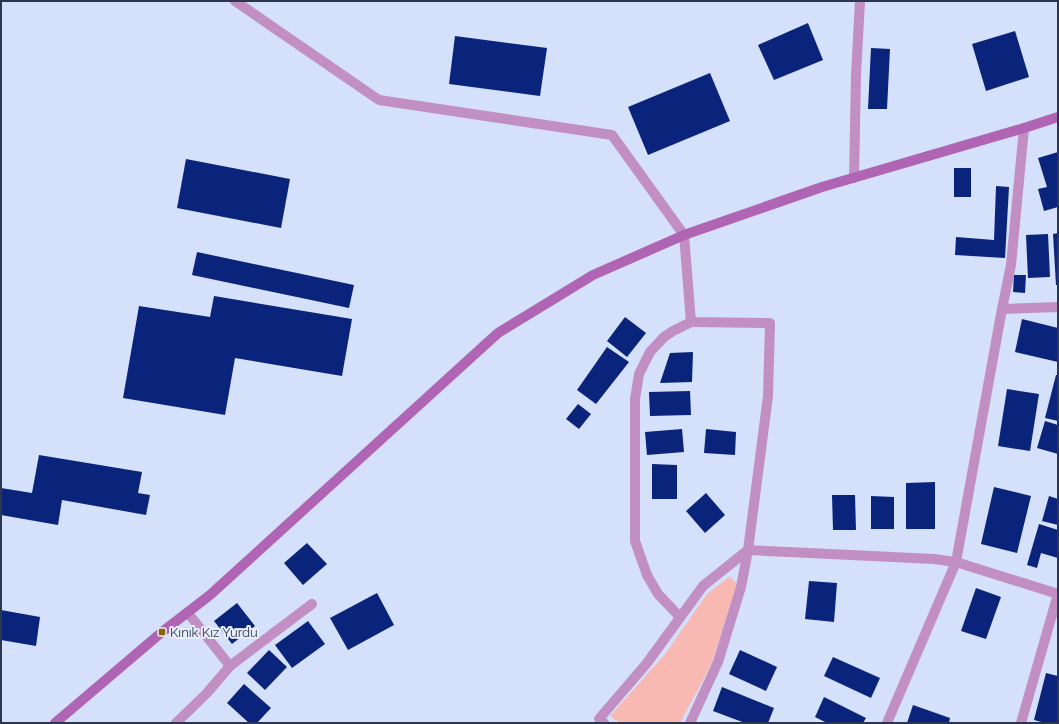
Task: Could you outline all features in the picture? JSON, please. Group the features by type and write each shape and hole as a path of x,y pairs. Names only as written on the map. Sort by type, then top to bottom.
{"main road":[{"path":"59,722 162,632 210,595 498,333 593,275 684,235 822,187 1058,117"}],"street":[{"path":"235,1 379,100 612,135 684,235 691,322"},
{"path":"854,178 856,75 860,1"},
{"path":"887,723 956,562 1011,265 1024,128"},
{"path":"1002,309 1058,308"},
{"path":"680,616 658,594 647,575 635,541 635,399 639,374 650,352 668,334 691,322 770,323 768,396 748,550 741,587 718,662 690,723"},
{"path":"604,723 599,720 646,663 703,586 748,550 934,559 956,562 1058,594 1020,723"},
{"path":"176,723 207,693 230,666 312,604"},
{"path":"188,613 230,666"}],"shaded area":[{"path":"730,576 737,584 712,663 680,723 620,723 610,716 665,654 707,594"}],"building":[{"path":"808,23 823,60 774,80 758,45"},
{"path":"1015,31 1029,77 986,91 972,44"},
{"path":"455,36 547,48 540,96 449,84"},
{"path":"871,48 890,49 887,109 868,109"},
{"path":"710,73 730,121 648,155 628,107"},
{"path":"1058,152 1058,207 1044,211 1038,189 1047,187 1038,158"},
{"path":"186,159 290,179 281,228 177,208"},
{"path":"954,168 971,168 971,197 954,197"},
{"path":"996,186 1009,187 1005,258 955,255 956,237 994,240"},
{"path":"1058,233 1058,285 1056,285 1053,234"},
{"path":"1048,234 1050,277 1028,278 1026,235"},
{"path":"197,252 354,285 349,308 192,275"},
{"path":"1014,275 1026,275 1025,293 1013,292"},
{"path":"214,296 352,319 342,376 235,358 225,415 123,398 139,306 210,317"},
{"path":"625,317 646,333 627,357 607,341"},
{"path":"1022,319 1058,328 1058,362 1015,352"},
{"path":"607,347 629,362 596,404 577,390"},
{"path":"693,352 692,382 660,383 670,353"},
{"path":"1056,375 1058,375 1058,421 1045,418"},
{"path":"1007,389 1039,394 1030,451 998,446"},
{"path":"690,391 691,415 650,416 649,392"},
{"path":"578,404 591,414 579,429 566,419"},
{"path":"1045,421 1058,425 1058,454 1037,448"},
{"path":"682,429 684,452 647,455 645,432"},
{"path":"706,429 736,432 735,455 704,453"},
{"path":"39,455 142,472 138,493 150,495 146,515 62,500 58,525 1,515 1,488 32,493"},
{"path":"652,464 677,465 677,499 652,499"},
{"path":"935,482 935,529 906,529 906,483"},
{"path":"994,487 1031,496 1017,553 981,544"},
{"path":"706,493 725,515 705,533 686,511"},
{"path":"832,495 855,495 856,530 833,530"},
{"path":"871,496 894,497 894,529 871,529"},
{"path":"1049,496 1058,499 1058,525 1042,521"},
{"path":"1039,524 1058,530 1058,558 1041,553 1037,568 1027,565"},
{"path":"307,543 327,564 303,585 284,563"},
{"path":"809,581 837,583 834,622 805,619"},
{"path":"976,588 1001,597 986,639 961,631"},
{"path":"377,593 394,625 348,650 330,618"},
{"path":"237,603 255,626 232,644 214,621"},
{"path":"1,610 40,617 36,646 1,640"},
{"path":"308,621 325,644 292,668 275,645"},
{"path":"269,650 287,667 265,690 247,673"},
{"path":"740,650 777,667 766,691 729,674"},
{"path":"833,657 880,678 871,698 824,676"},
{"path":"1046,673 1058,676 1058,723 1045,723 1034,720"},
{"path":"244,684 271,708 257,723 249,723 227,703"},
{"path":"722,687 774,708 768,723 745,723 713,711"},
{"path":"824,697 866,718 863,723 827,723 815,717"},
{"path":"913,705 950,718 949,723 907,723"}],"place":[{"name":"Kınık Kız Yurdu","path":"162,632"}]}
